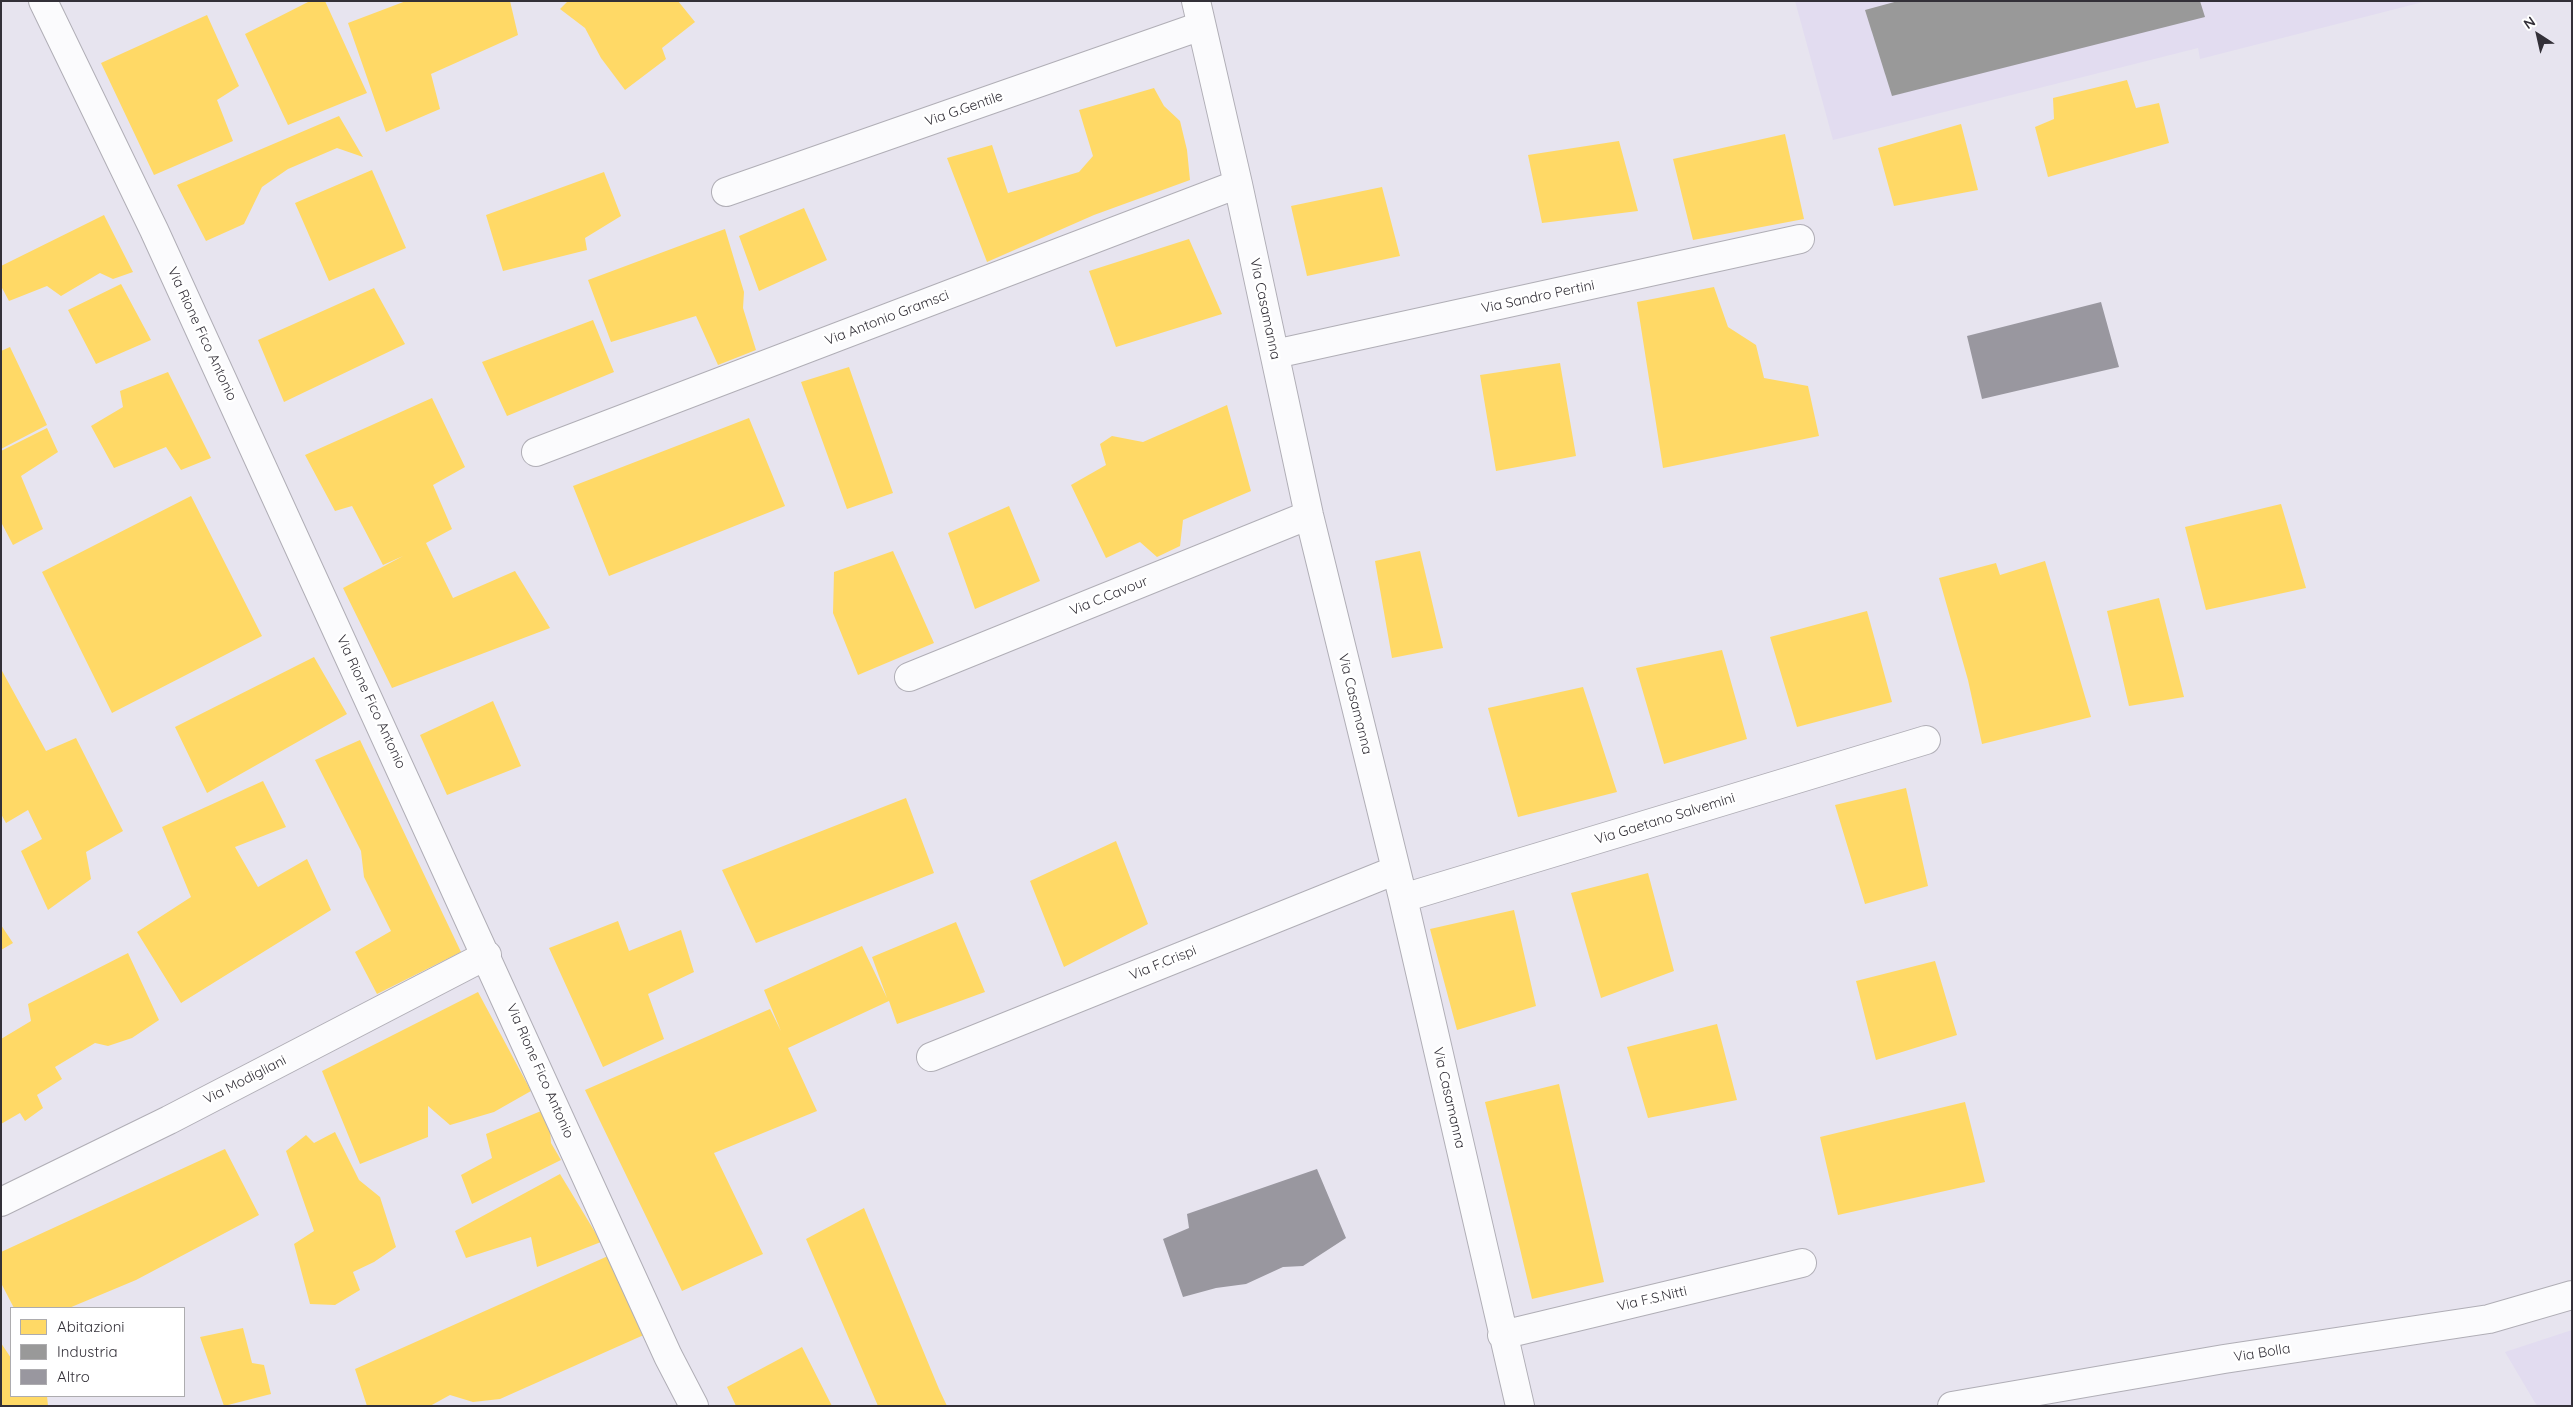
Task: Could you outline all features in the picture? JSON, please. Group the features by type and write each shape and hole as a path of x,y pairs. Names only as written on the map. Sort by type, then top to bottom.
{"street":[{"name":"Via Rione Fico Antonio","path":"43,1 154,230 487,955 668,1356 694,1406"},
{"name":"Via Casamanna","path":"1199,14 1238,184 1309,515 1403,898 1502,1335 1520,1406"},
{"name":"Via G.Gentile","path":"726,192 1199,14"},
{"name":"Via Antonio Gramsci","path":"536,452 1238,184"},
{"name":"Via Sandro Pertini","path":"1275,354 1800,239"},
{"name":"Via C.Cavour","path":"909,677 1309,515"},
{"name":"Via Gaetano Salvemini","path":"1403,898 1926,740"},
{"name":"Via F.Crispi","path":"931,1056 1396,870"},
{"name":"Via Modigliani","path":"1,1202 169,1120 487,955"},
{"name":"Via F.S.Nitti","path":"1502,1335 1802,1263"},
{"name":"Via Bolla","path":"1952,1406 2224,1359 2489,1319 2572,1295"}],"shaded area":[{"path":"1795,1 2427,1 2200,59 2198,48 1833,140"},
{"path":"2572,1330 2572,1406 2537,1406 2505,1352"}],"building: Abitazioni":[{"path":"310,1 325,1 367,93 288,125 245,34"},
{"path":"406,1 510,1 518,35 431,74 440,109 386,132 348,23"},
{"path":"568,1 678,1 695,22 662,48 666,59 625,90 601,58 585,28 560,9"},
{"path":"207,15 239,86 217,100 233,141 154,175 101,63"},
{"path":"2127,80 2136,108 2159,103 2169,143 2048,177 2035,127 2054,119 2053,98"},
{"path":"1154,88 1164,106 1180,121 1187,150 1190,180 1094,215 987,262 947,158 992,145 1008,193 1079,172 1093,156 1079,110"},
{"path":"339,116 363,157 337,148 288,169 262,187 244,224 206,241 177,185"},
{"path":"1961,124 1978,190 1894,206 1878,148"},
{"path":"1785,134 1804,219 1693,240 1673,159"},
{"path":"1619,141 1638,211 1542,223 1528,155"},
{"path":"372,170 406,248 329,281 295,203"},
{"path":"604,172 621,216 585,238 587,250 503,271 486,215"},
{"path":"1382,187 1400,256 1307,276 1291,206"},
{"path":"804,208 827,260 759,291 739,236"},
{"path":"104,215 133,272 113,279 100,273 61,296 47,286 9,301 1,286 1,266"},
{"path":"725,229 744,292 743,308 756,350 718,365 696,316 611,342 588,280"},
{"path":"1189,239 1222,314 1116,347 1089,271"},
{"path":"121,284 151,340 96,364 68,310"},
{"path":"1714,287 1728,327 1756,345 1764,378 1808,386 1819,436 1663,468 1637,302"},
{"path":"374,288 405,344 284,402 258,340"},
{"path":"593,320 614,372 507,416 482,362"},
{"path":"10,347 47,425 1,449 1,351"},
{"path":"1560,363 1576,456 1496,471 1480,375"},
{"path":"849,367 893,493 847,509 801,382"},
{"path":"168,372 211,458 181,470 166,447 114,468 91,426 123,407 120,391"},
{"path":"432,398 465,467 433,485 452,529 426,543 453,598 515,571 550,628 392,688 343,588 403,556 383,565 352,506 335,511 305,455"},
{"path":"1227,405 1251,491 1183,520 1180,546 1157,557 1140,542 1106,558 1071,485 1106,465 1100,444 1112,436 1143,442"},
{"path":"749,418 785,506 609,576 573,486"},
{"path":"47,428 58,452 21,476 43,529 13,545 1,522 1,451"},
{"path":"191,496 262,636 112,713 42,572"},
{"path":"2281,504 2306,588 2206,610 2185,527"},
{"path":"1009,506 1040,581 975,609 948,533"},
{"path":"893,551 934,643 858,675 833,613 834,572"},
{"path":"1420,551 1443,648 1392,658 1375,561"},
{"path":"2045,561 2091,717 1982,744 1968,680 1939,578 1996,563 2000,575"},
{"path":"2159,598 2184,697 2129,706 2107,611"},
{"path":"1867,611 1892,702 1797,727 1770,637"},
{"path":"1722,650 1747,739 1664,764 1636,668"},
{"path":"314,657 347,714 207,793 175,727"},
{"path":"1,669 46,751 76,738 123,831 86,852 91,879 48,910 21,851 42,839 28,810 6,823 1,814"},
{"path":"1583,687 1617,792 1518,817 1488,708"},
{"path":"493,701 521,766 447,795 420,735"},
{"path":"360,740 461,952 377,994 355,952 391,931 364,877 361,851 315,760"},
{"path":"263,781 286,827 235,847 258,887 307,859 331,910 181,1003 137,932 191,897 162,827"},
{"path":"1906,788 1928,886 1865,904 1835,805"},
{"path":"906,798 934,873 756,943 722,870"},
{"path":"1116,841 1148,924 1064,967 1030,881"},
{"path":"1648,873 1674,971 1601,998 1571,893"},
{"path":"1514,910 1536,1006 1457,1030 1430,929"},
{"path":"618,921 629,951 681,930 694,972 648,994 664,1039 603,1067 549,948"},
{"path":"956,922 985,992 897,1024 889,1001 788,1048 817,1111 714,1153 763,1254 682,1291 585,1090 770,1009 781,1031 764,990 862,946 887,998 872,957"},
{"path":"1,925 13,943 1,950"},
{"path":"128,953 159,1020 132,1038 108,1046 95,1043 55,1067 62,1079 37,1095 43,1108 25,1121 20,1113 1,1124 1,1039 31,1021 28,1004"},
{"path":"1935,961 1957,1035 1876,1060 1856,981"},
{"path":"478,992 531,1091 494,1112 450,1125 428,1106 428,1137 360,1164 322,1071"},
{"path":"1717,1024 1737,1100 1648,1118 1627,1047"},
{"path":"1559,1084 1604,1282 1532,1299 1485,1102"},
{"path":"1965,1102 1985,1182 1838,1215 1820,1137"},
{"path":"541,1111 550,1129 551,1143 561,1160 472,1204 461,1175 492,1158 486,1134"},
{"path":"335,1132 359,1180 380,1197 396,1247 374,1262 353,1272 360,1290 335,1305 310,1304 294,1244 314,1231 286,1151 306,1135 314,1143"},
{"path":"225,1149 259,1215 136,1280 71,1307 13,1307 1,1283 1,1252"},
{"path":"560,1174 601,1242 537,1267 531,1237 466,1258 455,1231"},
{"path":"864,1208 947,1406 878,1406 806,1239"},
{"path":"608,1256 646,1334 500,1399 473,1402 450,1395 430,1406 367,1406 355,1369"},
{"path":"243,1328 252,1363 264,1365 271,1394 224,1406 200,1337"},
{"path":"1,1343 10,1356 10,1397 47,1397 48,1406 1,1406"},
{"path":"802,1347 832,1406 736,1406 727,1387"}],"building: Industria":[{"path":"1898,1 2200,1 2205,17 1892,96 1865,10"}],"building: Altro":[{"path":"2101,302 2119,367 1982,399 1967,336"},
{"path":"1317,1169 1346,1238 1303,1266 1283,1267 1246,1284 1216,1288 1183,1297 1163,1239 1189,1228 1187,1214"}]}
